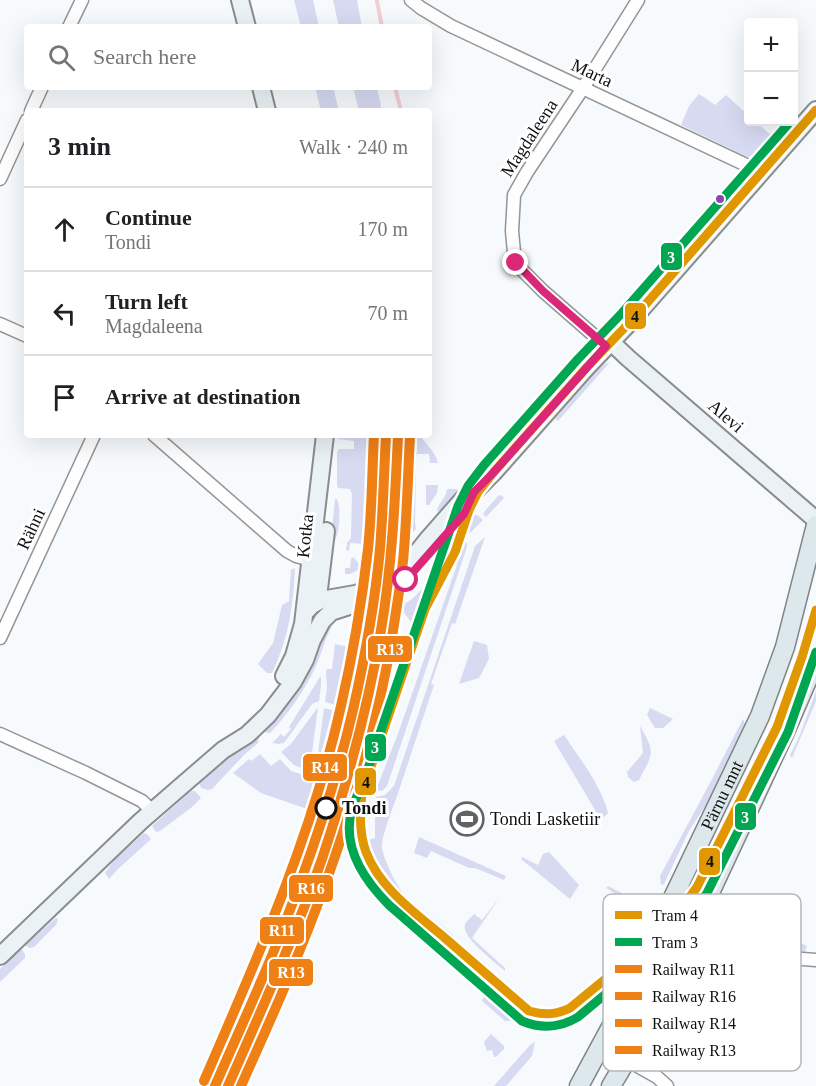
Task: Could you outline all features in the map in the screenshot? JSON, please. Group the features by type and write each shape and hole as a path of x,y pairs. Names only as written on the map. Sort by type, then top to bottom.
{"main road":[{"name":"Pärnu mnt","path":"675,894 760,716 784,647 816,525"},
{"name":"Pärnu mnt","path":"709,894 816,663"},
{"name":"Pärnu mnt","path":"579,1086 603,1042"},
{"name":"Pärnu mnt","path":"611,1086 620,1071"}],"street":[{"path":"70,24 82,0"},
{"path":"240,0 246,24"},
{"name":"Marta","path":"411,0 451,26 761,172"},
{"name":"Magdaleena","path":"608,344 543,291 516,263 512,231 514,195 638,0"},
{"path":"32,108 41,90"},
{"path":"262,90 266,108"},
{"path":"0,956 141,821 223,750 236,731 266,701 282,679 315,606 326,598 361,593 372,589 396,575 417,554 464,498 474,492 493,473 638,312 816,110"},
{"path":"0,179 24,127"},
{"path":"0,324 24,335"},
{"name":"Alevi","path":"608,344 628,358 816,520"},
{"name":"Rähni","path":"0,638 93,438"},
{"path":"157,438 287,551 311,560"},
{"path":"315,606 311,560 327,438"},
{"name":"Kotka","path":"223,750 247,735 268,715 300,670 312,640 329,492 331,454 328,438"},
{"path":"315,606 381,596 406,580 464,514 474,492"},
{"path":"320,578 328,589 345,596"},
{"path":"0,734 142,801 153,812"},
{"path":"801,959 816,960"},
{"path":"646,1071 667,1086"}],"shaded area":[{"path":"294,0 313,0 318,24 300,24"},
{"path":"333,0 357,0 361,24 338,24"},
{"path":"316,90 334,90 338,108 320,108"},
{"path":"354,90 378,90 381,108 358,108"},
{"path":"699,94 715,105 726,95 744,111 744,126 761,126 771,135 755,155 748,157 681,125 689,106"},
{"path":"610,362 558,421 555,419 600,368"},
{"path":"373,438 367,535 364,544 350,543 349,551 346,550 351,538 352,494 350,489 337,486 337,452 339,449 354,449 354,441 338,439"},
{"path":"392,438 422,438 438,463 430,463 429,454 417,454 416,459 413,459 413,466 416,466 416,529 397,549 387,535"},
{"path":"426,485 438,485 437,493 429,505 426,505"},
{"path":"447,489 457,489 447,505 437,512 438,506"},
{"path":"501,495 504,498 486,517 483,514 485,511"},
{"path":"335,499 337,499 339,508 339,521 338,533 334,542 331,540"},
{"path":"473,515 483,520 471,532 466,533 465,531"},
{"path":"485,537 455,624 452,623 431,684 434,685 387,824 382,848 396,882 408,898 451,933 465,950 516,995 514,997 389,886 369,854 365,841 375,838 376,797 385,795 394,786 475,546"},
{"path":"460,541 467,543 467,547 387,786 382,791 376,790 457,565 452,562"},
{"path":"353,557 358,563 369,565 345,574 345,568 350,568"},
{"path":"295,568 293,596 286,634 272,673 267,673 258,664 273,643 282,605 289,601 291,570"},
{"path":"423,588 412,622 411,622 400,607"},
{"path":"331,621 332,626 307,684 277,726 270,733 264,732 261,728 283,708 300,686 323,633"},
{"path":"474,641 487,645 489,659 479,678 459,684"},
{"path":"335,644 349,647 336,705 325,702 326,672 327,669 332,669"},
{"path":"320,677 319,701 312,704 284,743 272,743 281,734 284,737 291,729 289,727"},
{"path":"816,691 816,701 792,758 790,755"},
{"path":"318,707 310,768 307,770 294,765 281,752 291,744"},
{"path":"650,707 673,719 663,728 655,728 647,715"},
{"path":"324,708 336,711 335,715 332,714 319,760 322,762 318,773 316,768"},
{"path":"743,719 746,726 717,788 689,831 664,884 661,885 660,876"},
{"path":"640,726 649,742 651,753 639,780 634,782 628,777 627,772 643,753"},
{"path":"255,733 259,738 258,743 212,789 201,788 199,783"},
{"path":"564,735 589,772 605,803 608,813 601,820 554,741"},
{"path":"260,754 271,766 280,759 291,771 317,779 307,809 261,793 233,773 249,759 251,761"},
{"path":"191,791 195,791 201,798 156,832 152,826"},
{"path":"144,833 151,839 109,879 105,873 114,860"},
{"path":"419,837 506,876 504,880 431,851 427,858 414,853"},
{"path":"549,852 579,885 570,899 521,859 522,857 538,865 543,854"},
{"path":"608,886 624,894 616,894 606,888"},
{"path":"500,897 472,938 505,968 505,971 474,943 465,930 465,925 474,914 482,920"},
{"path":"56,918 58,919 56,925 34,947 29,948 25,945"},
{"path":"801,943 807,946 805,952 801,952"},
{"path":"21,948 25,958 0,982 0,969"},
{"path":"490,990 525,1021 505,1021 482,1001"},
{"path":"491,1034 504,1046 496,1057 492,1050 487,1051 484,1042"},
{"path":"535,1042 532,1056 506,1086 494,1086 530,1045"}],"waterway":[{"path":"377,1 381,24"},
{"path":"396,90 400,108"}],"tram line":[{"name":"4","path":"603,981 570,1008 550,1014 529,1011 400,900 380,878 366,852 362,838 362,793 425,609 455,552 469,510 478,492 816,110"},
{"name":"3","path":"603,996 571,1021 550,1026 522,1021 389,905 371,885 363,874 352,849 349,823 458,506 468,486 484,465 786,126"},
{"name":"4","path":"692,894 777,727 816,610"},
{"name":"3","path":"706,894 788,732 816,652"}],"rail line":[{"name":"R14","path":"204,1081 282,896 329,754 357,628 363,588 369,535 374,438"},
{"name":"R11","path":"215,1086 268,966 298,890 328,801 353,710 375,589 381,535 386,438"},
{"name":"R16","path":"228,1086 312,888 356,746 370,688 385,606 398,438"},
{"name":"R13","path":"241,1086 284,989 328,878 366,756 385,673 401,580 410,438"}],"place":[{"name":"Tondi","path":"326,808"},
{"name":"Tondi Lasketiir","path":"467,819"}],"route":[{"path":"406,580 468,509 474,492 606,346 543,291 516,263"}]}
